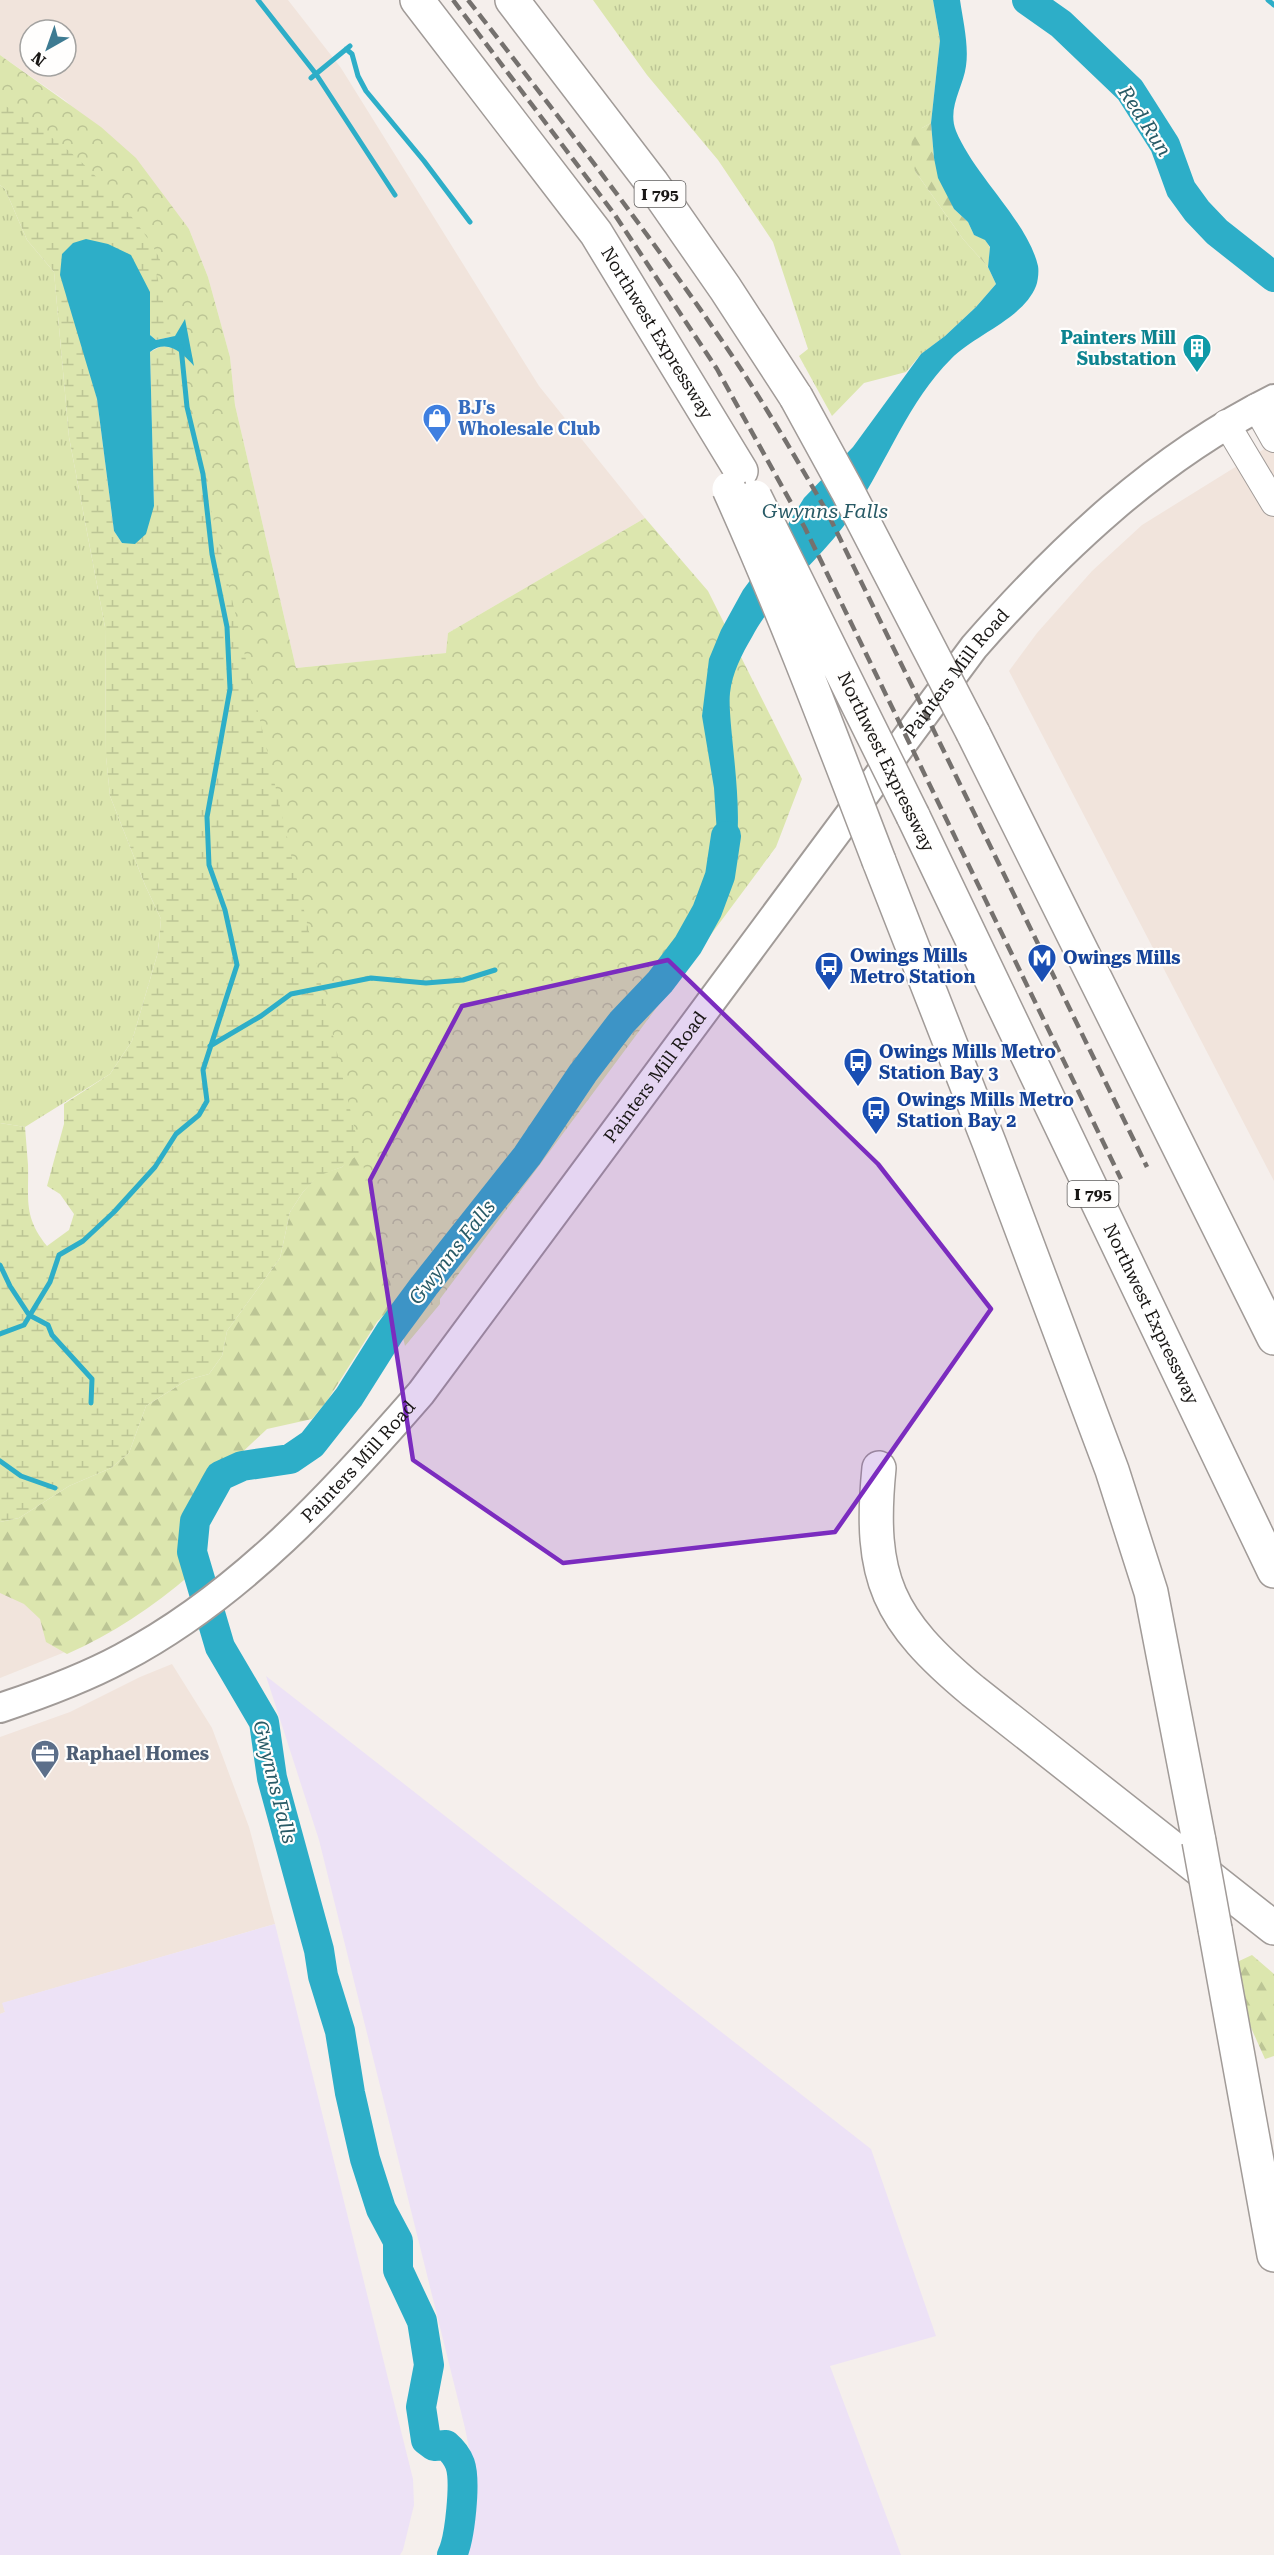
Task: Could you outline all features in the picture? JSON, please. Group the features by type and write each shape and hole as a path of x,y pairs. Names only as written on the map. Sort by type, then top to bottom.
{"highway":[{"name":"Northwest Expressway","path":"417,0 596,233 647,314 735,480 791,566 1274,1571"},
{"name":"I 795","path":"512,0 652,183 725,288 796,398 848,490 973,733 1274,1338"},
{"path":"735,480 761,560 990,1145 1112,1470 1151,1592 1215,1929 1272,2246 1274,2272"},
{"path":"879,1468 875,1511 882,1574 888,1594 918,1639 940,1663 974,1691 1274,1928"}],"main road":[{"name":"Painters Mill Road","path":"0,1708 74,1681 124,1657 176,1624 237,1579 318,1507 421,1393 974,647 1018,597 1073,542 1165,465 1226,423 1265,403"}],"street":[{"path":"1265,403 1274,439"},
{"path":"1226,423 1274,503"}],"highlighted area":[{"path":"668,960 878,1164 991,1309 835,1532 563,1563 413,1460 370,1180 462,1006"}],"shaded area":[{"path":"0,0 288,0 341,68 539,386 645,518 448,633 447,653 296,668 235,405 230,357 208,277 189,229 66,101 33,78 78,78 78,18 18,18 18,68 0,55"},
{"path":"1274,443 1274,1181 1009,671 1037,633 1092,571 1142,525"},
{"path":"0,1544 75,1648 0,1678"},
{"path":"172,1664 212,1728 249,1827 275,1924 3,2003 5,2012 0,2014 0,1737 70,1712 140,1677"},
{"path":"266,1676 871,2149 936,2336 830,2366 901,2555 466,2555 476,2510 474,2473 465,2428 319,1840"},
{"path":"275,1924 413,2479 414,2505 403,2550 400,2555 0,2555 0,2014 5,2012 2,2003"}],"green space":[{"path":"593,0 933,0 940,40 931,123 922,128 915,171 963,239 988,267 996,284 976,307 945,336 921,354 906,372 864,383 832,416 799,356 808,349 773,242 718,160 647,75"},
{"path":"0,55 18,68 18,78 32,78 101,127 136,158 189,229 208,277 230,357 235,405 296,668 446,653 448,633 645,518 708,591 802,779 776,847 440,1299 440,1304 405,1346 155,267 163,274 161,262 153,246 125,209 79,160 61,144 0,102"},
{"path":"0,95 125,195 180,294 175,336 156,340 150,335 149,292 87,357 97,399 114,531 122,543 154,506 150,352 162,346 178,349 374,1134 360,1153 342,1167 318,1176 303,1192 290,1212 280,1258 227,1331 222,1356 209,1374 187,1380 146,1406 129,1453 111,1468 69,1486 19,1518 0,1522 0,1123 25,1127 29,1207 34,1226 47,1246 69,1230 74,1214 60,1194 47,1186 64,1124 64,1104 110,1074 132,1041 158,952 161,919 110,796 106,757 105,627 69,437 54,272 27,240 5,189 0,185"},
{"path":"931,123 934,158 954,209 968,222 974,235 985,239 990,248 988,267 963,239 915,171 911,151 912,138"},
{"path":"0,185 5,189 27,240 54,272 69,437 105,627 106,756 110,796 161,919 158,952 132,1041 110,1074 25,1127 0,1123"},
{"path":"374,1134 483,1213 377,1322 327,1401 312,1419 267,1429 199,1493 187,1512 190,1575 132,1619 67,1654 46,1642 40,1619 24,1604 0,1593 0,1522 19,1518 69,1486 111,1468 129,1453 146,1406 187,1380 209,1374 222,1356 227,1331 280,1258 290,1212 303,1192 318,1175 342,1167"},
{"path":"1252,1955 1274,1974 1274,2056 1265,2059 1244,2012 1237,1962"}],"water":[{"name":"Gwynns Falls","path":"933,0 960,0 967,58 954,106 956,131 964,148 1012,216 1032,249 1038,266 1036,286 1030,298 1020,308 961,350 935,378 907,419 870,485 843,527 783,593 761,622 745,650 735,671 730,693 737,792 736,846 731,865 720,876 714,862 717,834 714,788 702,716 709,659 721,630 743,590 771,552 804,498 853,447 921,354 945,336 976,307 996,284 988,267 990,247 985,240 974,235 968,222 954,209 938,178 931,123 940,40"},
{"path":"86,239 108,244 131,255 150,292 150,335 156,340 175,336 185,319 194,366 180,352 168,347 162,346 150,352 154,506 146,534 135,544 122,543 114,531 97,399 60,275 62,254 73,243"}],"waterway":[{"path":"258,0 316,74 395,195"},
{"name":"Red Run","path":"1027,0 1061,24 1130,90 1165,145 1181,189 1197,211 1217,232 1274,277"},
{"path":"1268,0 1274,5"},
{"path":"311,78 350,46"},
{"path":"346,49 352,54 358,76 366,91 424,161 470,222"},
{"path":"0,1334 24,1325 50,1282 59,1255 83,1241 114,1212 155,1167 176,1134 199,1115 207,1101 203,1070 237,965 225,910 209,865 207,817 230,689 227,627 212,554 203,474 187,407 181,347"},
{"name":"Gwynns Falls","path":"452,2555 461,2510 462,2472 455,2454 446,2445 434,2446 426,2440 421,2407 429,2365 422,2321 398,2270 398,2241 381,2209 365,2159 350,2093 340,2031 323,1976 319,1950 272,1778 264,1722 220,1647 192,1552 195,1521 220,1476 242,1466 290,1459 312,1444 349,1397 390,1332 527,1156 583,1073 622,1022 660,982 688,945 707,911 720,876 726,836"},
{"path":"210,1046 261,1016 291,994 371,978 426,983 463,980 495,970"},
{"path":"0,1265 10,1286 29,1315 48,1325 52,1335 92,1379 91,1403"},
{"path":"0,1461 21,1476 55,1488"}],"railway":[{"path":"453,0 615,215 717,369 805,528 1121,1179"},
{"path":"468,0 637,221 702,311 746,376 827,512 1147,1167"}],"place":[{"name":"Painters Mill Substation","path":"1197,374"},
{"name":"BJ's Wholesale Club","path":"437,444"},
{"name":"Owings Mills","path":"1042,984"},
{"name":"Owings Mills Metro Station","path":"829,992"},
{"name":"Owings Mills Metro Station Bay 3","path":"858,1088"},
{"name":"Owings Mills Metro Station Bay 2","path":"876,1136"},
{"name":"Raphael Homes","path":"45,1780"}]}
